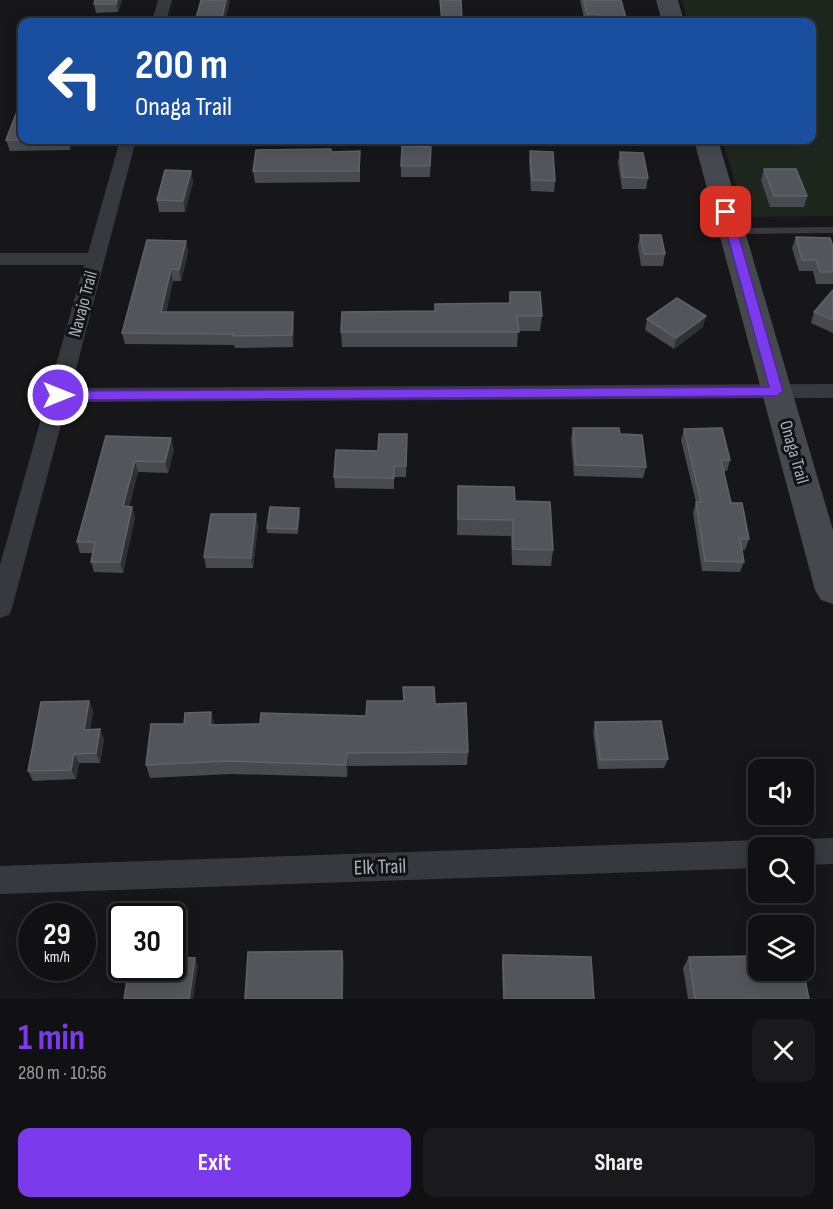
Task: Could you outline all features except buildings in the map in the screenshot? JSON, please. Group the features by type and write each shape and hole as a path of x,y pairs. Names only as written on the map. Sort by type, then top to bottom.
{"street":[{"path":"160,18 165,0"},
{"path":"667,0 672,18"},
{"name":"Navajo Trail","path":"0,608 127,144"},
{"name":"Onaga Trail","path":"707,144 833,590"},
{"path":"0,259 95,260"},
{"path":"58,395 833,391"},
{"path":"814,852 833,851"},
{"name":"Elk Trail","path":"0,880 748,854"}],"lane":[{"path":"732,231 833,231"}],"shaded area":[{"path":"682,0 833,0 833,216 746,217 723,144 816,144 816,18 687,18"}],"route":[{"path":"58,395 777,391 726,212"}]}
